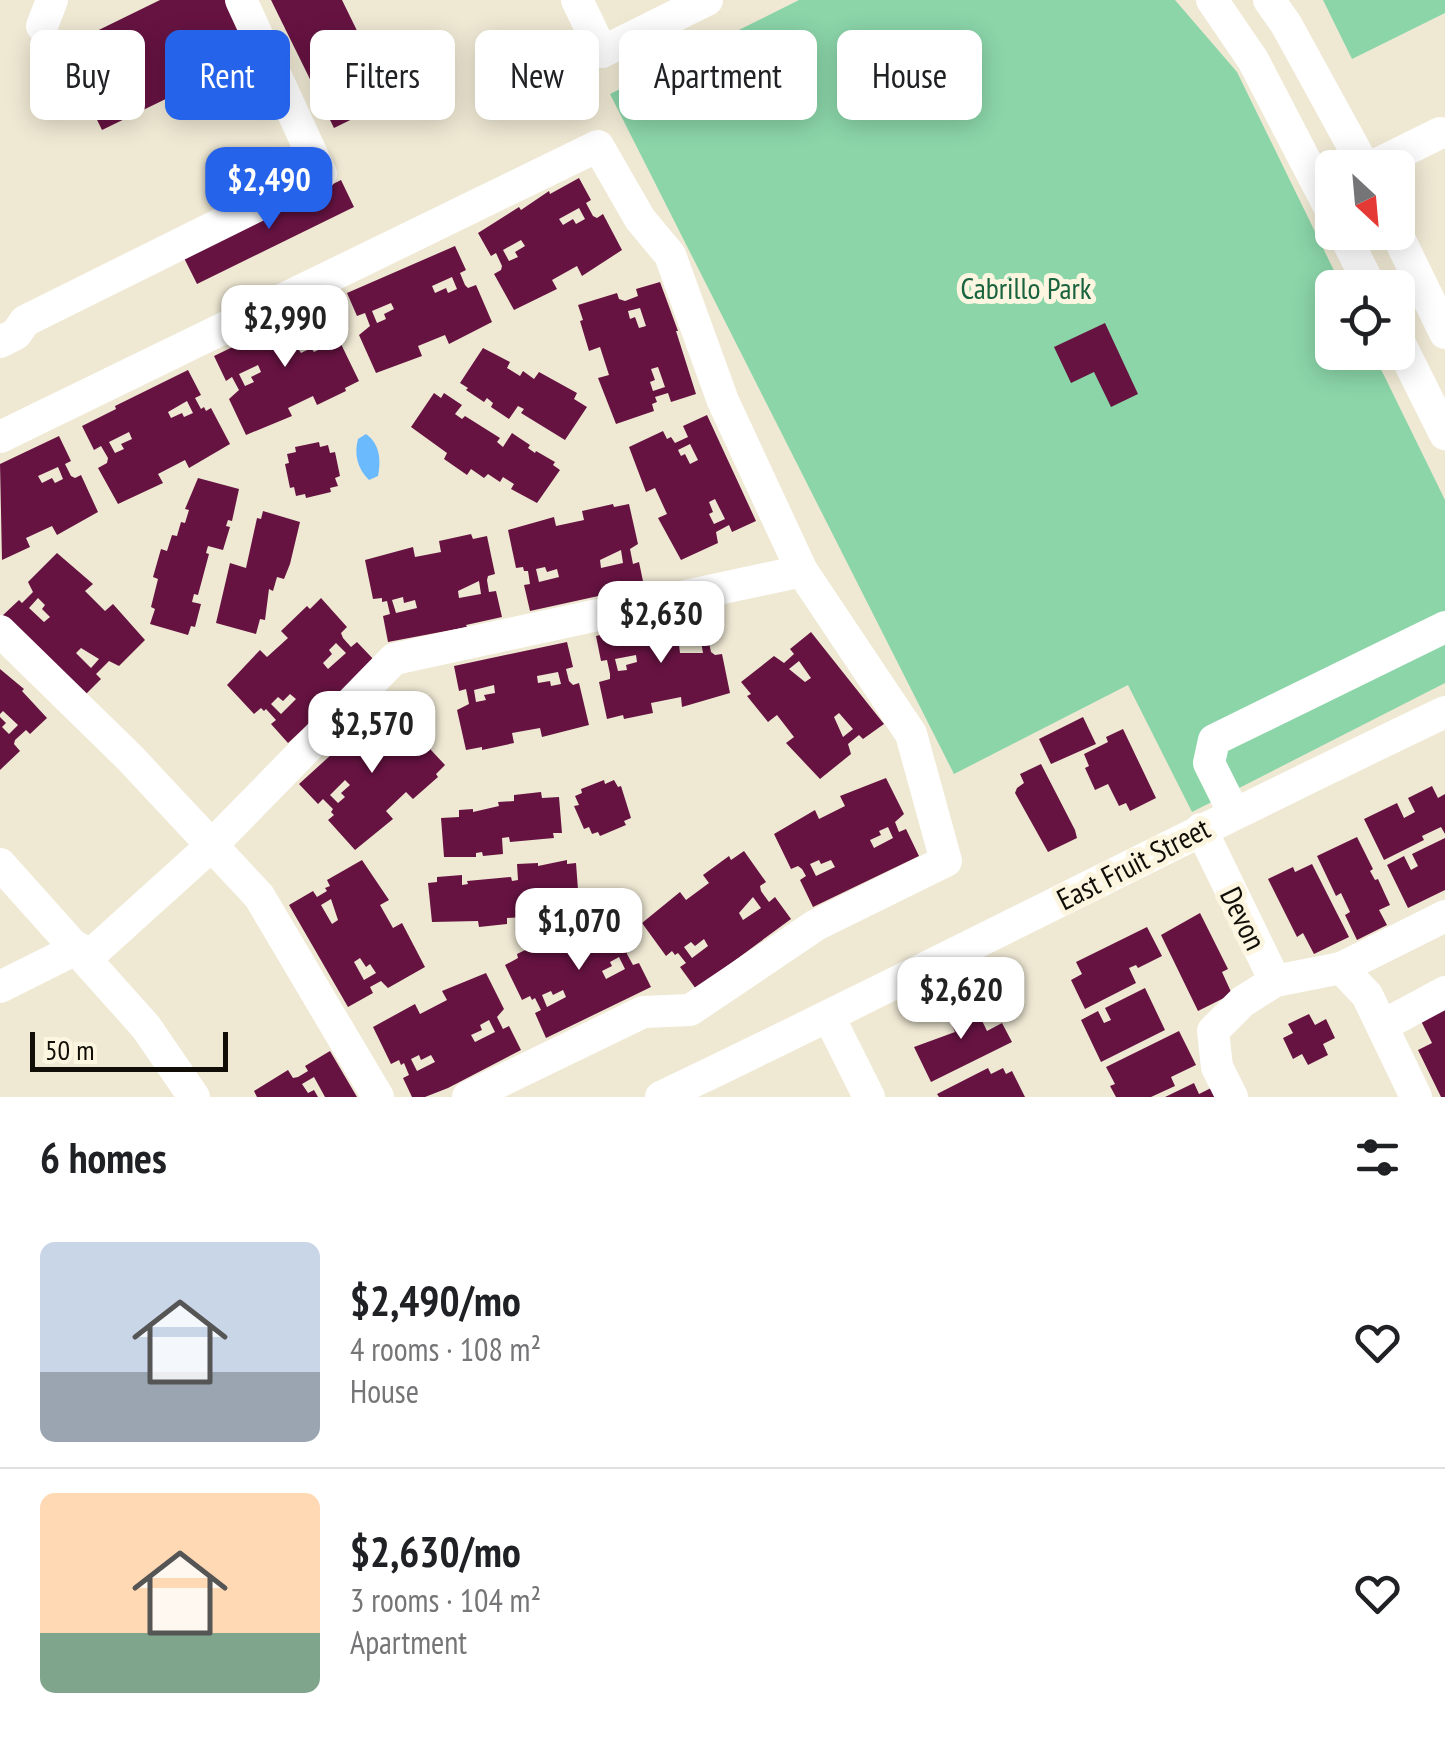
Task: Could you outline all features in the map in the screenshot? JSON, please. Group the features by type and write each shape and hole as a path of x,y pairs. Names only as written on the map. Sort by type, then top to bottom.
{"street":[{"path":"0,342 16,334 24,321 322,174 241,0"},
{"path":"576,0 602,52 707,0"},
{"path":"1212,0 1253,60 1315,171"},
{"path":"1269,0 1357,150"},
{"path":"1405,150 1440,133"},
{"path":"0,437 598,146 640,219 670,255 723,400 802,571 911,734 946,860 816,926 690,1010 643,1012 468,1097"},
{"path":"1405,250 1445,333"},
{"path":"1413,370 1445,434"},
{"path":"0,986 83,953 212,846 394,659 802,571"},
{"path":"1234,813 1209,763 1214,740 1445,627"},
{"path":"0,631 131,759 259,896 378,1097"},
{"name":"East Fruit Street","path":"661,1097 1445,712"},
{"name":"Devon","path":"1200,829 1275,981 1242,1002 1213,1031 1217,1068 1232,1097"},
{"path":"0,864 146,1027 194,1097"},
{"path":"1275,981 1341,968 1445,916"},
{"path":"1341,968 1367,995 1416,1097"},
{"path":"1382,1026 1445,992"},
{"path":"829,1017 869,1097"}],"green space":[{"name":"Cabrillo Park","path":"799,0 1175,0 1237,72 1315,232 1315,250 1324,250 1334,270 1315,270 1315,370 1381,370 1445,500 1445,683 1192,812 1128,685 954,774 623,120 817,120 817,30 739,30"},
{"path":"1323,0 1445,0 1445,13 1352,59"},
{"name":"Cabrillo Park","path":"619,90 619,112 610,94"}],"water":[{"path":"366,434 377,447 379,458 378,476 369,480 357,455 358,439"}],"building":[{"path":"160,0 225,0 239,30 165,30 165,99 145,109 145,30 99,30"},
{"path":"271,0 342,0 357,30 310,30 310,79 290,39 290,30 286,30"},
{"path":"97,120 123,120 102,130"},
{"path":"330,120 350,120 334,128"},
{"path":"579,178 591,200 586,203 593,216 603,214 622,250 582,276 577,266 552,280 557,289 514,310 494,274 502,266 496,253 491,256 478,233 519,207 521,210 549,191 550,194","holes":["579,208 585,219 576,224 573,219 563,225 559,219","521,240 525,246 515,252 518,257 509,261 503,250"]},
{"path":"341,180 354,207 197,284 184,258"},
{"path":"455,246 466,270 460,273 465,285 476,285 492,322 449,344 445,335 418,346 422,356 376,373 359,335 370,326 365,313 357,316 347,293","holes":["452,277 457,289 435,293 432,286","391,303 394,309 377,323 372,311"]},
{"path":"660,282 696,394 671,402 668,393 655,397 654,411 616,424 598,378 609,375 600,347 589,351 578,305 617,293 625,301 638,296 636,289","holes":["640,308 646,326 639,328 628,311","658,367 665,387 653,391 651,369"]},
{"path":"318,306 329,330 325,332 330,345 341,344 359,381 317,405 313,396 288,408 292,416 246,435 229,399 239,390 232,377 226,381 214,356","holes":["317,337 322,348 301,353 297,347","258,365 261,372 245,386 239,374"]},
{"path":"1105,323 1138,394 1111,407 1094,372 1071,383 1054,347"},
{"path":"483,348 510,362 507,368 520,376 523,371 534,379 539,372 577,393 574,399 587,407 565,440 521,413 524,409 518,406 509,419 491,407 493,403 487,398 484,402 466,390 460,383"},
{"path":"188,370 201,395 195,398 201,409 211,408 230,444 189,468 185,460 158,474 163,483 118,504 98,468 108,458 101,446 94,450 82,426 116,409 115,406","holes":["187,401 193,413 171,418 168,412","129,432 132,439 121,444 124,449 115,453 109,442"]},
{"path":"434,393 441,398 444,393 462,405 455,414 500,438 497,442 503,447 512,433 535,453 555,462 553,465 560,470 537,503 511,489 514,484 503,477 500,482 488,474 484,478 471,469 467,475 444,459 447,453 411,427"},
{"path":"707,415 756,521 732,532 729,525 716,532 718,543 681,560 658,518 667,514 655,488 646,492 629,447 663,431 675,443 688,437 683,426","holes":["690,444 698,460 690,464 678,450","715,499 725,519 714,524 709,502"]},
{"path":"59,436 71,461 65,464 71,476 81,475 98,512 57,535 52,526 26,538 30,547 2,560 0,464","holes":["58,467 63,479 55,483 52,478 42,483 38,476"]},
{"path":"319,442 320,447 328,445 330,453 335,452 338,486 330,488 331,492 306,498 305,494 296,496 294,487 290,488 287,454 296,452 295,447"},
{"path":"198,478 239,489 232,521 228,520 226,526 230,527 223,550 208,546 198,595 194,594 192,602 201,604 195,627 191,626 188,635 150,624 155,609 151,607 158,579 153,577 161,549 167,551 172,535 177,536 181,522 185,523 189,510 185,509"},
{"path":"629,504 638,544 630,549 633,564 639,562 644,586 530,611 524,585 530,584 528,571 516,568 508,530 554,517 556,526 584,520 582,511","holes":["621,550 623,563 601,568 600,560","545,567 547,572 557,569 559,577 539,582 536,569"]},
{"path":"263,511 300,522 290,564 284,579 277,577 273,591 269,589 265,620 260,619 256,634 216,623 230,563 246,568 257,518 261,519"},
{"path":"471,534 473,539 487,536 495,574 488,576 489,592 496,591 502,617 388,642 383,616 390,614 387,601 373,599 365,560 413,547 415,557 441,552 439,541","holes":["479,581 481,594 459,598 458,591","403,597 404,603 415,600 417,608 396,613 392,600"]},
{"path":"57,553 93,584 85,591 105,611 113,604 145,640 119,666 109,661 96,674 101,679 82,698 1,617 33,592 28,582","holes":["38,598 50,617 44,622 29,608","81,648 99,659 91,668 76,653"]},
{"path":"321,598 347,627 341,633 343,638 351,647 357,642 376,662 288,743 271,724 276,720 266,709 254,714 227,685 260,650 267,657 288,638 281,631 307,606 310,609","holes":["336,643 346,653 328,669 323,663","290,694 296,699 281,714 271,704"]},
{"path":"710,612 715,637 708,638 711,652 722,654 730,693 682,707 681,697 651,703 653,713 607,719 599,682 610,679 610,674 607,660 601,661 596,636","holes":["701,641 703,653 680,653 679,645","636,655 637,662 618,671 615,659"]},
{"path":"811,632 884,724 848,744 851,754 820,779 786,743 794,737 777,715 768,722 741,682 774,656 784,663 794,654 790,649","holes":["799,661 811,678 805,682 789,669","839,713 853,729 843,737 834,717"]},
{"path":"567,642 573,667 566,669 569,681 573,685 579,683 589,725 542,737 540,728 512,733 514,743 466,750 457,710 469,704 466,689 459,691 454,666","holes":["558,672 561,684 538,683 537,676","494,685 495,693 476,702 474,690"]},
{"path":"0,669 24,689 47,718 30,734 26,730 15,740 20,751 0,770 0,717 9,734 18,725 3,711 0,714"},
{"path":"388,703 406,722 400,728 409,739 417,735 445,765 436,774 438,777 413,799 406,792 386,811 393,819 355,850 328,820 334,815 333,809 323,799 318,804 299,784","holes":["393,734 402,743 382,755 377,749","345,780 350,785 341,793 345,797 338,803 330,795"]},
{"path":"1083,717 1096,744 1051,764 1039,739"},
{"path":"1123,729 1156,798 1130,811 1126,803 1119,806 1108,784 1095,790 1085,768 1089,766 1084,754"},
{"path":"1041,764 1077,838 1048,852 1015,793 1024,783 1020,774"},
{"path":"886,778 904,814 895,822 899,832 906,829 919,856 813,907 800,880 806,876 798,866 791,869 774,834 815,810 819,819 845,806 840,796","holes":["888,827 893,838 874,848 870,840","819,860 821,864 831,860 835,867 816,876 810,864"]},
{"path":"604,780 605,784 614,780 621,786 631,818 624,821 626,825 600,836 598,832 592,834 589,827 584,829 574,806 579,805 575,796 582,793 581,789"},
{"path":"1432,786 1438,798 1445,794 1445,834 1441,827 1384,860 1364,819 1397,803 1404,818 1415,812 1408,798"},
{"path":"541,792 542,798 559,797 562,833 553,833 554,838 510,842 509,837 502,838 503,854 483,856 482,852 476,853 476,857 444,857 441,818 459,817 459,810 473,812 499,806 498,802 514,801 514,795"},
{"path":"1357,837 1373,869 1370,871 1390,905 1379,910 1387,925 1357,940 1345,915 1350,912 1341,893 1336,896 1317,856"},
{"path":"1445,838 1445,890 1408,908 1387,865 1404,856 1411,870 1418,866 1412,854"},
{"path":"744,851 766,882 760,886 761,891 769,902 775,897 791,919 696,989 680,967 686,963 678,953 672,951 666,956 642,923 680,892 686,900 709,883 703,875 729,856 731,860","holes":["753,897 761,908 743,920 739,913","704,939 708,946 692,958 684,947 691,942 695,946"]},
{"path":"362,860 389,900 380,905 393,928 402,923 425,967 388,988 381,981 370,987 373,993 348,1007 289,905 313,891 317,897 327,891 327,880","holes":["331,899 338,920 332,924 321,905","360,958 376,973 364,980 354,962"]},
{"path":"567,860 567,864 576,863 579,903 522,910 523,917 507,918 507,924 479,927 478,921 432,922 428,883 437,882 437,877 462,875 462,885 467,881 511,877 512,881 518,880 517,864 538,866"},
{"path":"1312,864 1349,937 1314,954 1303,933 1297,937 1268,879 1293,867 1295,872"},
{"path":"618,910 634,944 627,948 627,954 633,965 639,963 651,987 546,1038 535,1013 541,1010 535,998 522,1000 505,965 518,958 517,954 546,940 550,949 576,936 572,927 601,913 603,917","holes":["619,957 625,969 606,979 602,971","563,990 566,997 547,1007 542,995"]},
{"path":"1200,913 1228,969 1222,972 1232,994 1198,1011 1161,935"},
{"path":"1147,927 1162,956 1138,968 1129,968 1136,983 1085,1009 1071,980 1082,974 1076,962"},
{"path":"486,973 504,1009 497,1017 503,1029 509,1026 521,1050 448,1088 425,1097 412,1097 403,1078 409,1075 404,1063 401,1065 399,1060 391,1064 373,1027 415,1004 420,1014 447,1000 442,991","holes":["489,1020 495,1032 475,1042 471,1035 482,1030 480,1025","419,1055 421,1060 431,1055 435,1062 417,1071 411,1059"]},
{"path":"1145,988 1165,1030 1101,1062 1081,1020 1098,1011 1104,1023 1111,1020 1105,1008"},
{"path":"971,998 987,1031 1002,1023 1012,1042 931,1082 914,1047 955,1032 945,1011"},
{"path":"1445,1009 1445,1097 1441,1097 1418,1050 1432,1043 1421,1021"},
{"path":"1309,1014 1315,1025 1326,1019 1335,1038 1323,1044 1328,1055 1308,1065 1302,1054 1293,1059 1283,1038 1293,1033 1288,1024"},
{"path":"1179,1031 1196,1065 1171,1077 1175,1086 1151,1097 1116,1097 1110,1086 1115,1084 1106,1067"},
{"path":"330,1051 357,1097 325,1097 314,1077 302,1084 308,1093 314,1090 318,1097 257,1097 254,1091 288,1070 293,1078 298,1077 308,1071 305,1066"},
{"path":"988,1068 991,1074 1003,1068 1006,1074 1012,1071 1025,1097 937,1094"},
{"path":"1194,1083 1199,1094 1213,1087 1218,1097 1165,1097"}]}
